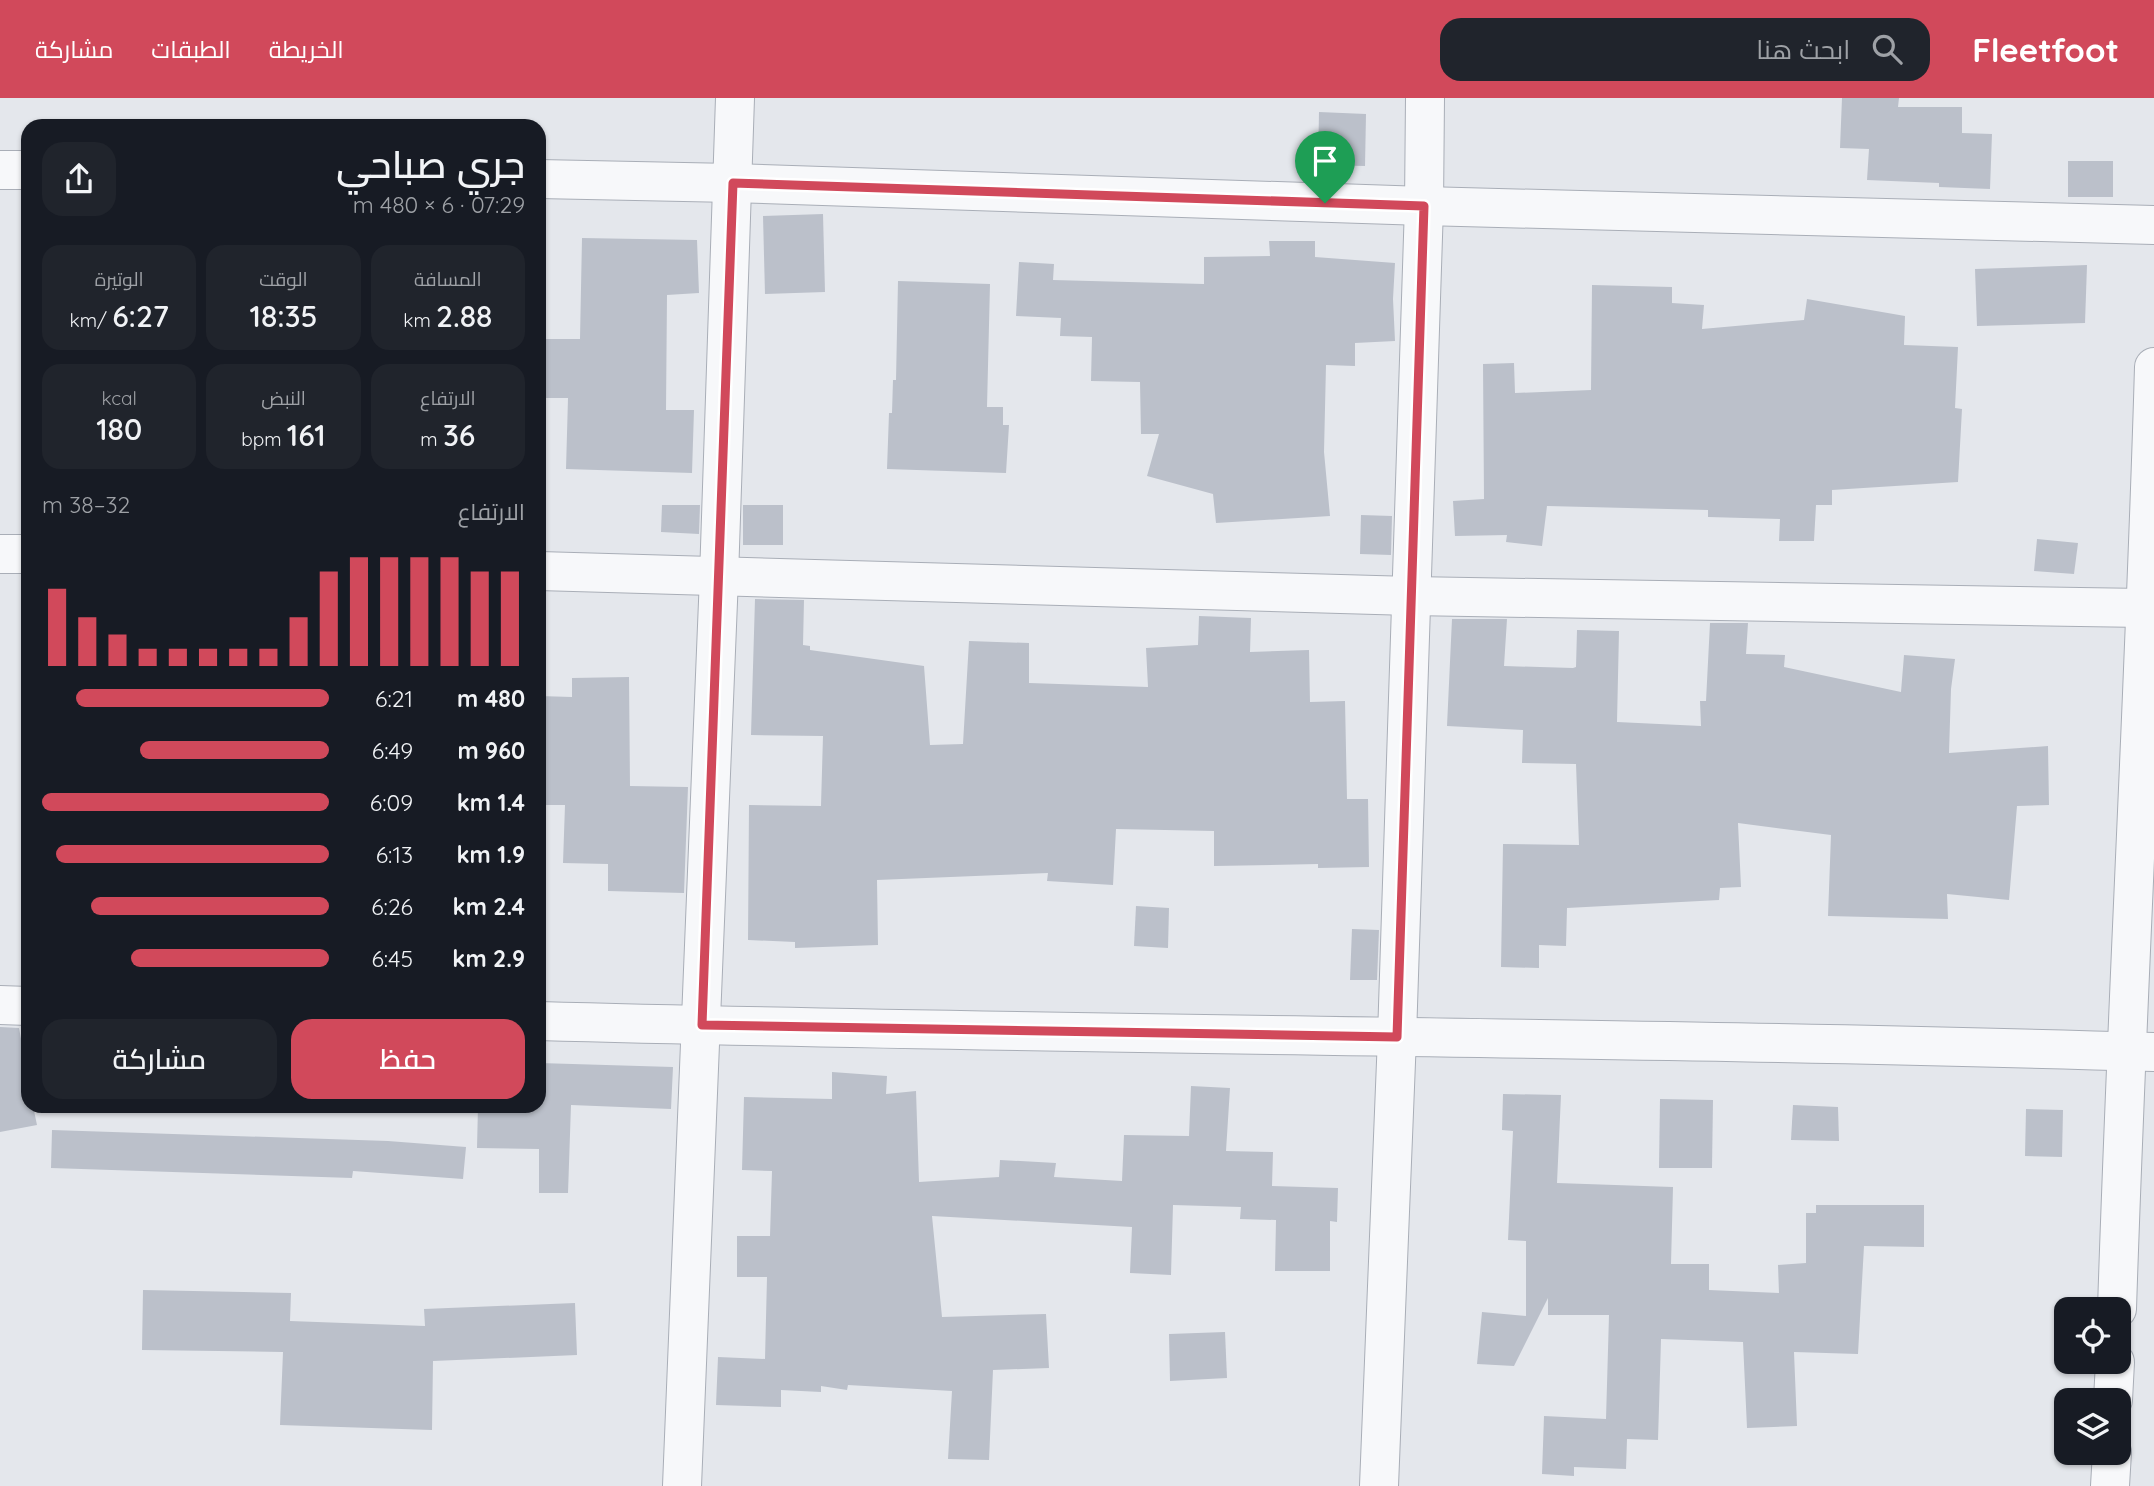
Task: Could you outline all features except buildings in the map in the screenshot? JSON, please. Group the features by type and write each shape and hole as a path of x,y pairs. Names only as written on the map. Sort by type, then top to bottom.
{"street":[{"path":"682,1486 702,1025 735,98"},
{"path":"1379,1486 1397,1037 1424,206 1425,98"},
{"path":"0,170 21,170"},
{"path":"546,179 2154,225"},
{"path":"2117,1297 2140,1052 2148,700 2144,608 2154,367"},
{"path":"0,554 21,554"},
{"path":"546,571 1411,596 2144,608"},
{"path":"0,1005 21,1006"},
{"path":"546,1021 2140,1052"},
{"path":"2110,1486 2111,1465"}],"route":[{"path":"733,183 1325,203 1424,206 1397,1037 702,1025 733,183"}]}
